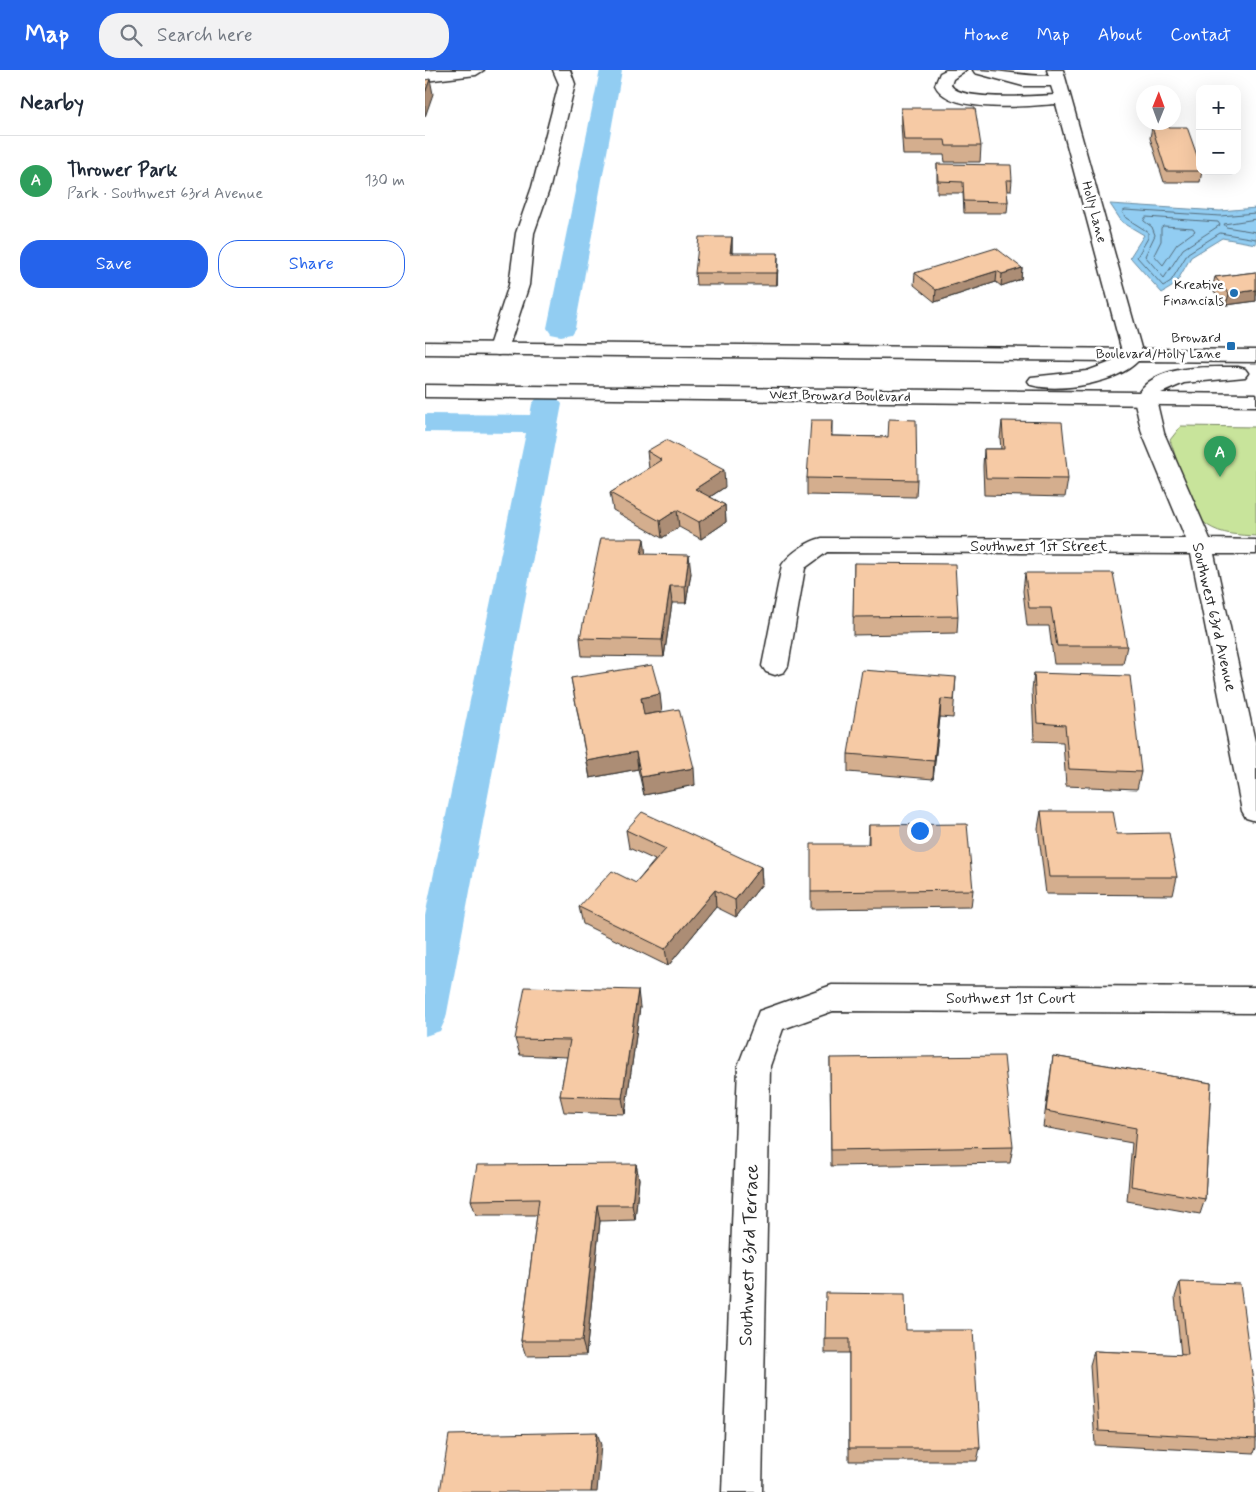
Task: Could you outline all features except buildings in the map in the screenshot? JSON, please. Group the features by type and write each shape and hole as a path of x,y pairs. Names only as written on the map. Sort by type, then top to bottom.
{"street":[{"path":"425,76 476,70"},
{"path":"498,349 519,285 525,233 541,187 567,84 561,70"},
{"path":"958,70 947,76 943,85 947,92 959,98 993,101 1063,99"},
{"path":"981,70 1023,81 1057,75"},
{"name":"Holly Lane","path":"1057,75 1133,355"},
{"path":"425,348 1256,356"},
{"path":"749,395 782,382 1007,382 1074,379 1121,368 1133,355"},
{"path":"1145,399 1154,387 1173,379 1209,373 1256,372"},
{"name":"West Broward Boulevard","path":"425,391 1256,400"},
{"name":"Southwest 63rd Avenue","path":"1145,399 1153,433 1201,547 1256,811"},
{"name":"Southwest 1st Street","path":"775,666 794,565 822,545 1256,547"},
{"name":"Southwest 1st Court","path":"770,1020 832,998 1256,1000"},
{"name":"Southwest 63rd Terrace","path":"742,1492 754,1066 770,1020"}],"green space":[{"path":"1181,426 1256,427 1256,536 1219,531 1207,525 1201,519 1189,498 1170,440"}],"water":[{"path":"1110,204 1220,211 1256,208 1256,244 1222,238 1191,257 1175,285 1162,293 1130,257 1144,235 1122,222"}],"waterway":[{"path":"561,328 611,70"},
{"path":"425,1018 547,404"},
{"path":"425,423 543,424"}],"place":[{"name":"Kreative Financials","path":"1234,293"},
{"name":"Broward Boulevard/Holly Lane","path":"1231,346"},
{"name":"Thrower Park","path":"1220,477"}]}
